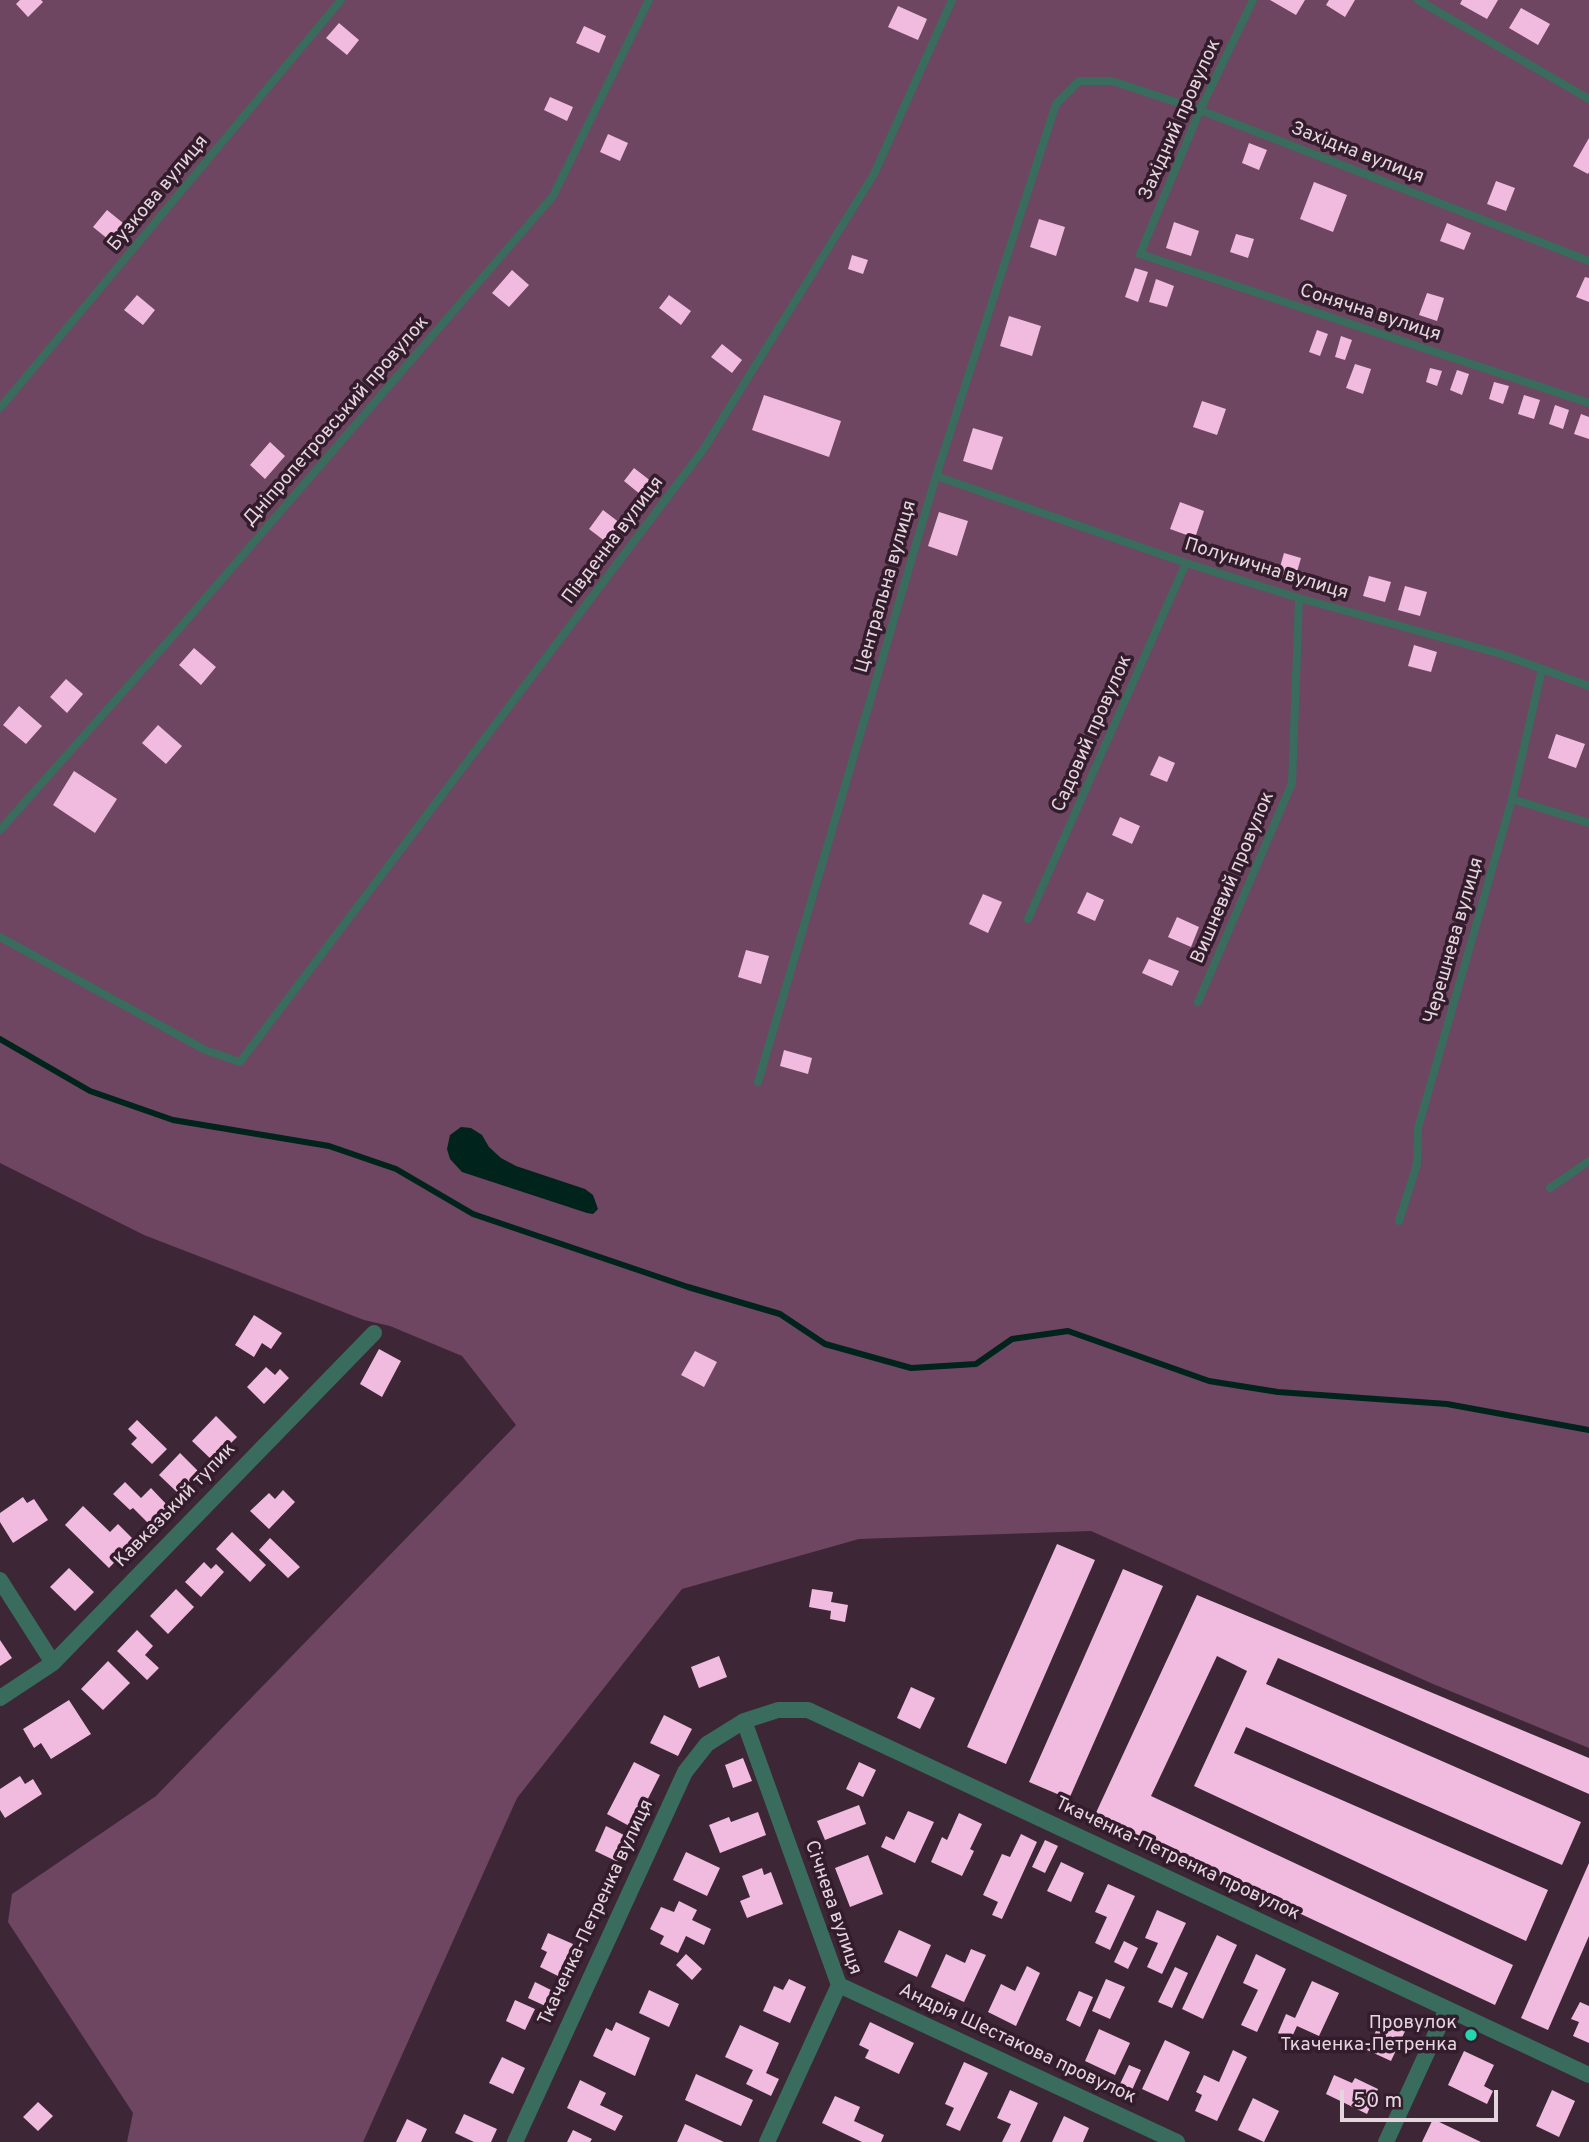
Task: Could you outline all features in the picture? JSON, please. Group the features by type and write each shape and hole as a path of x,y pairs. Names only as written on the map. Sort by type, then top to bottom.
{"street":[{"name":"Кавказький тупик","path":"0,1698 53,1663 373,1333"},
{"path":"0,1580 53,1663"},
{"name":"Ткаченка-Петренка провулок","path":"744,1721 778,1710 808,1710 1589,2076"},
{"name":"Січнева вулиця","path":"744,1721 839,1985 767,2142"},
{"name":"Ткаченка-Петренка вулиця","path":"515,2142 685,1772 707,1744 744,1721"},
{"name":"Андрія Шестакова провулок","path":"839,1985 1177,2142"},
{"path":"1386,2142 1447,2009"}],"lane":[{"name":"Бузкова вулиця","path":"0,408 341,0"},
{"name":"Дніпропетровський провулок","path":"0,830 178,630 553,197 649,0"},
{"name":"Південна вулиця","path":"0,937 205,1050 240,1062 703,450 874,174 952,0"},
{"name":"Західний провулок","path":"1140,254 1200,110 1253,0"},
{"path":"1418,0 1589,99"},
{"name":"Центральна вулиця","path":"758,1082 936,476 1056,104 1079,81 1112,81"},
{"name":"Західна вулиця","path":"1112,81 1200,110 1589,261"},
{"name":"Сонячна вулиця","path":"1140,254 1589,403"},
{"name":"Полунична вулиця","path":"936,476 1186,563 1299,598 1501,654 1589,686"},
{"name":"Садовий провулок","path":"1028,919 1186,563"},
{"name":"Вишневий провулок","path":"1198,1002 1292,783 1299,598"},
{"name":"Черешнева вулиця","path":"1399,1221 1417,1164 1418,1128 1512,799 1542,669"},
{"path":"1512,799 1589,823"},
{"path":"1550,1188 1589,1161"}],"shaded area":[{"path":"0,0 1589,0 1589,1748 1433,1684 1091,1531 859,1539 682,1589 517,1798 363,2142 127,2142 133,2113 8,1922 12,1894 156,1796 516,1425 462,1356 390,1326 364,1320 144,1235 0,1163"},
{"path":"461,1127 471,1128 482,1135 489,1147 501,1158 516,1166 585,1189 593,1195 598,1209 593,1214 587,1213 462,1172 450,1159 447,1149 450,1135"}],"building":[{"path":"20,0 43,2 28,17 16,4"},
{"path":"1270,0 1305,0 1296,15"},
{"path":"1329,0 1355,0 1345,17 1326,5"},
{"path":"1462,0 1498,0 1487,19 1460,4"},
{"path":"898,6 927,19 918,40 888,27"},
{"path":"1521,8 1550,24 1538,45 1509,28"},
{"path":"339,23 359,40 347,55 326,38"},
{"path":"584,26 606,36 599,53 576,43"},
{"path":"550,97 573,107 567,121 544,110"},
{"path":"608,134 628,143 620,161 600,152"},
{"path":"1589,138 1589,172 1588,174 1573,166"},
{"path":"1249,143 1267,150 1259,170 1242,163"},
{"path":"1496,181 1515,188 1506,211 1487,204"},
{"path":"1314,182 1347,195 1333,232 1300,219"},
{"path":"107,210 128,227 114,244 93,227"},
{"path":"1039,219 1065,227 1056,256 1030,247"},
{"path":"1174,222 1199,231 1191,256 1166,248"},
{"path":"1447,223 1471,233 1464,250 1440,241"},
{"path":"1236,234 1254,239 1248,258 1230,252"},
{"path":"852,255 868,260 863,274 848,269"},
{"path":"1135,268 1148,272 1138,302 1125,297"},
{"path":"512,270 529,285 509,307 492,293"},
{"path":"1585,277 1589,278 1589,302 1576,297"},
{"path":"1156,279 1174,286 1167,307 1149,302"},
{"path":"1427,293 1444,298 1437,321 1419,315"},
{"path":"137,295 155,310 143,325 124,310"},
{"path":"669,295 691,311 681,325 659,308"},
{"path":"1009,316 1041,326 1032,356 1000,346"},
{"path":"1317,330 1328,334 1320,356 1309,352"},
{"path":"1341,336 1352,340 1345,360 1335,357"},
{"path":"722,344 742,360 732,373 711,357"},
{"path":"1355,364 1371,369 1363,394 1346,388"},
{"path":"1430,368 1442,371 1437,386 1426,382"},
{"path":"1457,370 1469,374 1462,395 1450,390"},
{"path":"1494,382 1509,386 1503,404 1489,399"},
{"path":"764,395 841,421 829,457 752,430"},
{"path":"1524,395 1540,400 1534,419 1518,414"},
{"path":"1202,401 1226,409 1217,435 1193,427"},
{"path":"1555,405 1569,410 1563,429 1549,424"},
{"path":"1581,414 1589,417 1589,439 1574,434"},
{"path":"973,428 1003,437 992,470 963,461"},
{"path":"270,442 285,456 265,479 250,465"},
{"path":"634,468 656,485 646,499 624,481"},
{"path":"1180,502 1204,511 1195,538 1170,529"},
{"path":"603,510 620,523 606,542 589,529"},
{"path":"939,512 968,521 957,556 928,546"},
{"path":"1284,553 1301,558 1295,579 1278,574"},
{"path":"1369,576 1391,582 1385,602 1363,596"},
{"path":"1405,586 1427,592 1420,616 1398,610"},
{"path":"1414,645 1437,652 1431,672 1408,666"},
{"path":"194,648 216,667 201,685 179,665"},
{"path":"66,679 83,694 67,713 50,697"},
{"path":"19,706 42,726 26,744 3,725"},
{"path":"158,725 182,746 166,764 142,743"},
{"path":"1556,734 1585,744 1576,768 1548,758"},
{"path":"1159,756 1175,763 1167,782 1150,775"},
{"path":"74,771 117,799 95,833 53,805"},
{"path":"1120,817 1140,826 1132,844 1112,835"},
{"path":"1087,892 1104,900 1095,921 1077,913"},
{"path":"983,894 1002,902 988,933 969,924"},
{"path":"1177,917 1199,927 1191,947 1168,937"},
{"path":"746,950 769,956 761,984 738,977"},
{"path":"1149,959 1179,971 1172,986 1142,973"},
{"path":"784,1050 812,1058 808,1074 780,1066"},
{"path":"254,1315 282,1333 271,1349 262,1343 254,1357 235,1345"},
{"path":"379,1349 401,1361 382,1397 360,1384"},
{"path":"695,1351 717,1362 704,1387 681,1375"},
{"path":"266,1367 275,1375 280,1369 289,1378 264,1404 247,1387"},
{"path":"216,1416 237,1437 213,1461 192,1441"},
{"path":"137,1420 167,1449 152,1464 131,1444 137,1438 128,1429"},
{"path":"180,1453 200,1473 180,1495 159,1475"},
{"path":"125,1482 141,1498 151,1488 168,1506 150,1525 133,1508 130,1510 113,1494"},
{"path":"283,1490 295,1502 269,1529 250,1511 269,1493 275,1499"},
{"path":"23,1497 27,1503 34,1499 48,1520 13,1543 0,1522 0,1513"},
{"path":"83,1506 110,1532 118,1524 135,1541 109,1568 65,1525"},
{"path":"232,1532 266,1565 250,1582 216,1549"},
{"path":"270,1538 300,1567 288,1578 259,1550"},
{"path":"1057,1544 1095,1560 1006,1764 967,1747"},
{"path":"204,1562 211,1569 216,1564 224,1572 201,1597 185,1582"},
{"path":"69,1568 94,1592 75,1611 50,1587"},
{"path":"1123,1569 1163,1586 1069,1799 1029,1782"},
{"path":"176,1589 194,1607 168,1634 150,1616"},
{"path":"812,1589 833,1592 831,1602 848,1605 845,1622 830,1619 831,1611 809,1607"},
{"path":"1197,1595 1589,1758 1589,1794 1278,1658 1266,1684 1581,1822 1562,1865 1246,1727 1234,1753 1548,1890 1526,1941 1194,1786 1247,1671 1217,1656 1151,1796 1513,1965 1495,2005 1094,1817"},
{"path":"137,1630 153,1646 145,1655 159,1668 147,1680 117,1651"},
{"path":"0,1640 12,1658 0,1666"},
{"path":"719,1656 727,1677 699,1688 691,1667"},
{"path":"108,1661 130,1683 103,1710 81,1689"},
{"path":"911,1687 935,1698 920,1729 897,1718"},
{"path":"69,1700 91,1734 51,1759 41,1743 34,1748 23,1729"},
{"path":"664,1715 692,1729 678,1756 650,1743"},
{"path":"743,1758 752,1781 733,1788 725,1765"},
{"path":"634,1762 660,1775 633,1828 607,1814"},
{"path":"859,1762 876,1770 863,1797 846,1789"},
{"path":"20,1776 25,1784 33,1779 42,1794 5,1818 0,1810 0,1789"},
{"path":"859,1805 866,1824 825,1840 817,1821"},
{"path":"908,1811 934,1822 915,1863 881,1847 886,1836 894,1840"},
{"path":"758,1812 766,1835 720,1853 709,1825 729,1817 731,1822"},
{"path":"959,1813 982,1824 970,1849 974,1851 962,1876 931,1862 942,1837 947,1840"},
{"path":"606,1826 630,1838 618,1862 595,1851"},
{"path":"1021,1834 1037,1842 1002,1919 992,1915 998,1902 983,1895 1002,1854 1010,1857"},
{"path":"1045,1840 1058,1846 1045,1873 1032,1867"},
{"path":"686,1852 720,1868 707,1896 673,1880"},
{"path":"868,1855 883,1894 850,1907 835,1868"},
{"path":"1061,1862 1084,1873 1071,1902 1047,1891"},
{"path":"1589,1863 1589,1936 1548,2030 1521,2018"},
{"path":"762,1868 764,1875 771,1872 783,1904 747,1918 740,1901 750,1897 742,1876"},
{"path":"1108,1884 1135,1896 1110,1950 1095,1943 1107,1917 1095,1912"},
{"path":"679,1901 697,1910 692,1920 711,1929 704,1945 686,1936 678,1953 660,1944 664,1936 650,1929 661,1907 674,1912"},
{"path":"1157,1910 1186,1923 1162,1974 1147,1967 1158,1943 1145,1938"},
{"path":"899,1930 931,1945 917,1977 884,1962"},
{"path":"548,1933 573,1944 558,1976 540,1967 547,1952 541,1949"},
{"path":"1217,1935 1237,1945 1203,2019 1182,2009"},
{"path":"1124,1941 1138,1948 1128,1969 1114,1962"},
{"path":"971,1949 986,1955 964,2002 931,1987 946,1954 965,1963"},
{"path":"686,1954 702,1969 692,1980 676,1965"},
{"path":"1256,1954 1286,1969 1257,2032 1241,2025 1258,1990 1243,1983"},
{"path":"1027,1966 1040,1973 1016,2026 988,2012 1001,1984 1015,1991"},
{"path":"1175,1967 1188,1973 1172,2008 1158,2002"},
{"path":"789,1979 806,1987 790,2023 763,2011 774,1986 783,1990"},
{"path":"1106,1979 1125,1987 1110,2019 1092,2011"},
{"path":"1312,1981 1339,1993 1319,2036 1297,2026 1291,2039 1278,2033 1286,2014 1295,2018"},
{"path":"535,1982 561,1995 554,2010 528,1998"},
{"path":"649,1990 679,2004 669,2027 639,2013"},
{"path":"1079,1991 1093,1997 1080,2027 1066,2020"},
{"path":"515,2000 535,2009 525,2030 506,2021"},
{"path":"1580,2002 1589,2006 1589,2043 1573,2036 1579,2022 1571,2019"},
{"path":"1383,2016 1407,2027 1391,2061 1367,2050"},
{"path":"616,2022 650,2038 635,2076 593,2056 606,2028 612,2031"},
{"path":"870,2022 914,2043 899,2074 865,2058 869,2050 859,2045"},
{"path":"740,2025 779,2043 766,2073 779,2079 771,2096 746,2084 753,2070 725,2057"},
{"path":"1099,2029 1130,2043 1115,2075 1085,2061"},
{"path":"1165,2040 1190,2052 1168,2101 1142,2089"},
{"path":"1233,2050 1247,2057 1217,2121 1195,2111 1202,2095 1196,2092 1204,2075 1219,2082"},
{"path":"1464,2051 1494,2065 1484,2086 1493,2091 1487,2104 1448,2085"},
{"path":"502,2057 525,2068 513,2094 489,2083"},
{"path":"964,2062 988,2073 960,2131 946,2125 954,2108 945,2104"},
{"path":"1129,2065 1141,2070 1132,2090 1120,2084"},
{"path":"696,2074 753,2100 741,2126 685,2100"},
{"path":"1334,2075 1352,2083 1355,2078 1378,2089 1367,2114 1326,2094"},
{"path":"580,2080 606,2093 600,2105 623,2116 615,2131 567,2108"},
{"path":"1010,2090 1038,2103 1020,2142 1002,2142 1011,2124 997,2118"},
{"path":"1552,2090 1575,2101 1559,2137 1536,2126"},
{"path":"835,2096 860,2107 854,2121 884,2135 881,2142 862,2142 822,2123"},
{"path":"1253,2098 1279,2111 1264,2142 1238,2130"},
{"path":"38,2102 53,2116 38,2131 23,2117"},
{"path":"464,2114 497,2129 491,2142 474,2142 455,2133"},
{"path":"1064,2116 1089,2128 1083,2142 1052,2142"},
{"path":"407,2119 427,2129 421,2142 396,2142"},
{"path":"1433,2119 1481,2142 1422,2142"},
{"path":"685,2124 724,2142 677,2142"},
{"path":"573,2130 592,2139 590,2142 567,2142"}],"waterway":[{"path":"0,1039 90,1091 173,1120 329,1146 396,1169 473,1214 688,1287 780,1314 825,1344 911,1368 976,1364 1012,1339 1068,1331 1209,1381 1278,1392 1447,1404 1589,1430"}],"place":[{"name":"Провулок Ткаченка-Петренка","path":"1471,2035"}]}
